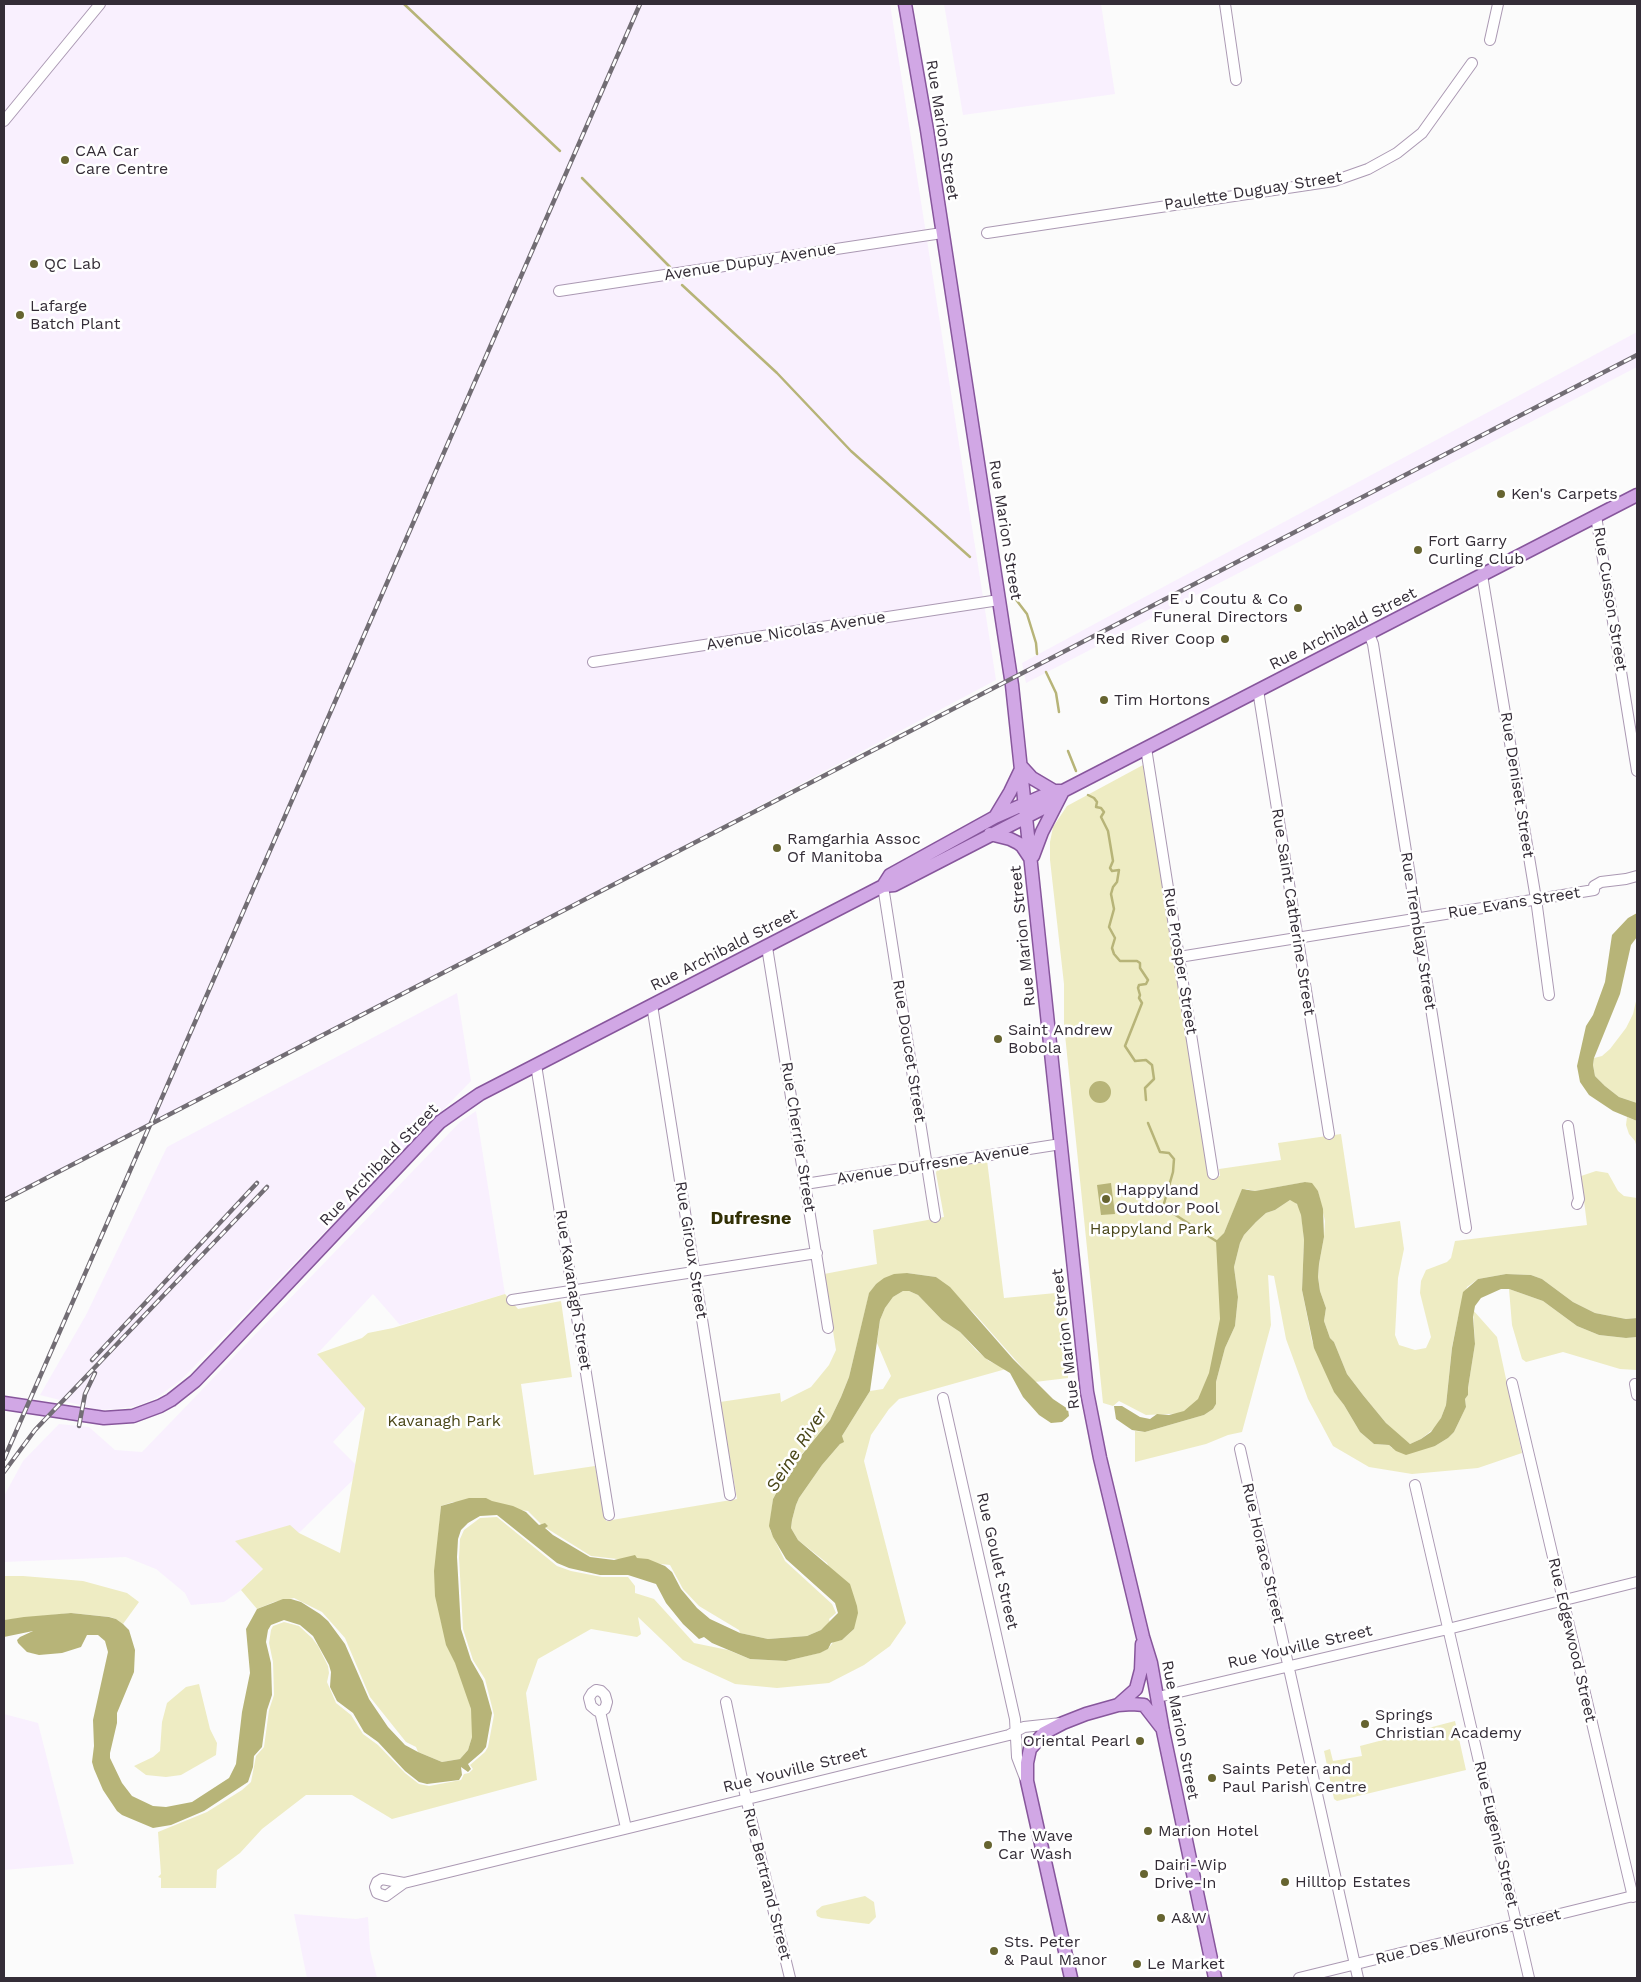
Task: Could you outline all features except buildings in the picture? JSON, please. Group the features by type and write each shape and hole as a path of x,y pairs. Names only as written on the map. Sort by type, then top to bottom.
{"main road":[{"name":"Rue Marion Street","path":"905,4 999,600 1022,767 1087,1392 1100,1458 1142,1637 1151,1663 1215,1978"},
{"name":"Rue Archibald Street","path":"4,1402 104,1418 133,1416 171,1400 195,1381 440,1122 480,1094 883,886 894,885 990,834 1026,810 1637,495"},
{"path":"995,817 1022,767 1032,778 1061,793 1031,860"},
{"name":"Rue Archibald Street","path":"883,886 890,875 995,817 1026,810"},
{"path":"990,834 1010,839 1022,846 1031,860"},
{"name":"Rue Youville Street","path":"1063,1723 1118,1705 1136,1689 1141,1670 1142,1637"},
{"path":"1118,1705 1132,1704 1144,1706 1164,1731"},
{"path":"1063,1723 1044,1733 1030,1749 1026,1763 1026,1781 1070,1978"}],"street":[{"path":"4,121 100,4"},
{"path":"1225,4 1236,80"},
{"path":"1490,40 1498,4"},
{"name":"Paulette Duguay Street","path":"987,233 1334,182 1368,169 1397,153 1422,134 1472,63"},
{"name":"Avenue Dupuy Avenue","path":"559,291 942,233"},
{"name":"Rue Cusson Street","path":"1596,516 1637,771"},
{"name":"Rue Deniset Street","path":"1482,574 1536,899 1549,995"},
{"name":"Avenue Nicolas Avenue","path":"593,662 999,600"},
{"name":"Rue Tremblay Street","path":"1369,634 1373,644 1466,1228"},
{"name":"Rue Saint Catherine Street","path":"1258,690 1329,1134"},
{"name":"Rue Prosper Street","path":"1146,748 1213,1174"},
{"name":"Rue Evans Street","path":"1179,957 1594,890 1594,886 1601,882 1637,876"},
{"name":"Rue Doucet Street","path":"883,886 935,1217"},
{"name":"Rue Cherrier Street","path":"767,946 828,1328"},
{"name":"Rue Giroux Street","path":"652,1005 730,1495"},
{"name":"Rue Kavanagh Street","path":"536,1065 609,1515"},
{"path":"1568,1126 1579,1199 1577,1204"},
{"name":"Avenue Dufresne Avenue","path":"805,1184 1061,1144"},
{"path":"512,1300 816,1253"},
{"name":"Rue Edgewood Street","path":"1512,1383 1635,1896"},
{"path":"1635,1384 1637,1396"},
{"name":"Rue Goulet Street","path":"943,1398 1015,1719 1017,1757 1026,1781"},
{"name":"Rue Horace Street","path":"1240,1449 1358,1978"},
{"name":"Rue Eugenie Street","path":"1415,1486 1529,1978"},
{"path":"1563,1600 1637,1582"},
{"name":"Rue Youville Street","path":"1158,1696 1289,1667 1563,1600"},
{"name":"Rue Bertrand Street","path":"726,1702 746,1798 790,1978"},
{"path":"600,1711 626,1828"},
{"name":"Rue Youville Street","path":"404,1883 1009,1735 1024,1727 1063,1723"},
{"name":"Rue Des Meurons Street","path":"1299,1978 1635,1896"}],"shaded area":[{"path":"4,4 890,4 996,680 575,904 4,1200"},
{"path":"944,4 1101,4 1115,94 963,115"},
{"path":"1637,332 1637,367 1026,683 1022,663"},
{"path":"1637,913 1637,937 1631,945 1620,994 1594,1058 1593,1065 1595,1076 1605,1086 1619,1097 1637,1103 1637,1121 1613,1111 1589,1095 1580,1082 1577,1066 1586,1026 1593,1015 1605,982 1612,935 1628,918"},
{"path":"457,993 471,1081 181,1380 156,1398 137,1406 115,1409 100,1410 40,1395 86,1315 167,1147"},
{"path":"1100,1081 1110,1088 1111,1092 1104,1102 1100,1103 1090,1096 1089,1092 1096,1082"},
{"path":"476,1111 505,1294 400,1325 373,1294 317,1354 365,1407 333,1442 362,1471 241,1590 224,1602 191,1605 185,1593 156,1569 126,1557 4,1562 4,1496 23,1461 59,1424 89,1427 115,1450 142,1452 460,1122"},
{"path":"1305,1182 1312,1183 1318,1191 1323,1209 1324,1237 1318,1277 1320,1291 1326,1308 1324,1321 1330,1338 1334,1342 1347,1374 1386,1423 1410,1444 1431,1432 1441,1418 1446,1405 1452,1348 1463,1292 1478,1279 1506,1274 1531,1275 1542,1279 1573,1302 1595,1313 1626,1319 1637,1318 1637,1337 1626,1338 1599,1335 1577,1326 1543,1301 1509,1289 1501,1289 1481,1298 1475,1306 1473,1317 1475,1344 1468,1395 1465,1399 1466,1407 1454,1432 1435,1446 1406,1455 1396,1451 1389,1445 1374,1444 1360,1432 1334,1392 1314,1348 1302,1290 1304,1240 1301,1215 1297,1204 1290,1200 1275,1210 1266,1213 1244,1235 1240,1243 1234,1267 1238,1297 1235,1326 1225,1348 1216,1382 1216,1404 1213,1409 1204,1415 1145,1432 1132,1430 1116,1419 1114,1406 1122,1406 1140,1417 1150,1419 1157,1414 1169,1415 1184,1411 1198,1399 1209,1373 1220,1319 1216,1241 1224,1233 1242,1189 1255,1191"},
{"name":"Happyland Outdoor Pool","path":"1111,1183 1115,1214 1101,1215 1097,1185"},
{"path":"907,1273 936,1277 950,1287 1013,1359 1053,1399 1068,1409 1069,1416 1062,1422 1051,1423 1039,1415 1023,1397 1010,1373 985,1358 960,1332 942,1320 918,1295 909,1291 903,1291 893,1297 885,1308 880,1320 870,1391 842,1436 844,1442 840,1444 822,1465 799,1498 792,1520 791,1528 798,1540 850,1584 857,1606 858,1613 854,1629 842,1640 831,1643 828,1649 820,1653 786,1661 750,1659 712,1643 704,1637 699,1639 683,1624 666,1603 656,1584 628,1575 600,1575 569,1568 557,1563 497,1515 480,1516 461,1530 458,1539 457,1557 461,1629 471,1660 483,1681 492,1713 486,1747 468,1764 471,1769 468,1772 461,1767 462,1775 459,1780 427,1784 419,1782 405,1771 378,1742 364,1732 353,1713 337,1701 330,1687 331,1672 329,1665 313,1636 300,1625 284,1620 271,1625 268,1630 266,1642 271,1663 272,1695 267,1710 262,1747 254,1756 248,1782 204,1811 171,1825 153,1828 117,1811 103,1790 92,1762 94,1746 93,1720 108,1652 105,1641 98,1635 87,1635 81,1647 62,1653 39,1655 27,1652 17,1640 33,1631 4,1637 4,1620 71,1613 116,1619 129,1630 135,1650 134,1672 117,1713 117,1723 110,1758 122,1783 132,1796 153,1806 166,1807 192,1802 229,1778 236,1764 242,1712 250,1673 246,1629 257,1609 283,1599 301,1602 328,1621 345,1644 369,1699 388,1727 405,1745 442,1762 460,1759 468,1750 472,1737 471,1709 455,1663 446,1645 435,1596 434,1571 441,1506 469,1498 486,1498 526,1512 539,1525 545,1523 548,1526 545,1528 553,1535 590,1557 614,1560 635,1555 637,1558 648,1559 665,1566 672,1572 681,1589 697,1608 710,1619 740,1633 768,1639 807,1636 821,1630 838,1613 835,1603 786,1559 773,1537 769,1526 773,1499 787,1473 830,1420 841,1397 849,1377 869,1293 884,1278 894,1274"},
{"path":"4,1714 38,1723 74,1864 4,1870"},
{"path":"294,1914 356,1919 368,1917 370,1950 377,1978 307,1978"}],"green space":[{"name":"Happyland Park","path":"1143,765 1209,1177 1220,1176 1219,1169 1281,1160 1278,1143 1341,1134 1355,1228 1400,1221 1404,1249 1398,1278 1395,1335 1399,1345 1415,1350 1426,1348 1431,1337 1420,1293 1421,1281 1426,1270 1447,1262 1451,1258 1455,1241 1587,1225 1581,1176 1596,1171 1608,1173 1618,1191 1624,1196 1637,1198 1637,1318 1626,1319 1595,1313 1573,1302 1542,1279 1531,1275 1506,1274 1478,1279 1467,1287 1458,1318 1452,1347 1446,1405 1441,1418 1436,1427 1421,1439 1410,1444 1399,1437 1386,1423 1347,1374 1334,1342 1330,1338 1324,1321 1326,1308 1320,1291 1318,1277 1325,1221 1318,1191 1306,1182 1255,1191 1246,1189 1240,1195 1224,1233 1218,1240 1222,1316 1209,1384 1191,1413 1146,1415 1119,1401 1113,1406 1103,1403 1064,1025 1064,984 1050,860 1050,842 1053,827 1067,806"},
{"path":"1637,997 1637,1103 1619,1097 1605,1086 1595,1076 1593,1065 1594,1058 1602,1056 1610,1049 1626,1028 1633,1014"},
{"path":"1627,1117 1637,1121 1637,1148 1626,1125"},
{"name":"Kavanagh Park","path":"987,1160 1004,1298 1066,1292 1068,1378 1035,1382 974,1313 936,1277 907,1273 876,1284 869,1294 849,1377 830,1420 786,1473 773,1499 770,1530 785,1561 832,1604 836,1613 829,1619 830,1623 821,1630 807,1636 768,1639 740,1633 739,1630 699,1606 683,1589 670,1565 591,1556 543,1526 528,1511 453,1502 441,1506 435,1570 441,1622 467,1695 473,1724 468,1750 460,1759 442,1762 418,1752 416,1747 406,1742 370,1697 345,1638 322,1612 294,1598 274,1602 257,1609 241,1590 263,1569 235,1541 290,1525 299,1533 340,1553 365,1408 317,1354 362,1338 368,1333 393,1328 505,1294 518,1309 561,1301 572,1377 521,1384 534,1475 595,1466 606,1521 737,1499 720,1402 780,1393 781,1402 811,1387 829,1365 836,1350 824,1274 877,1264 873,1230 944,1217 936,1173 937,1169"},
{"path":"1290,1200 1294,1201 1300,1208 1304,1240 1302,1290 1312,1341 1334,1391 1360,1432 1374,1444 1389,1445 1392,1448 1435,1446 1454,1432 1466,1407 1465,1399 1468,1395 1475,1344 1473,1310 1497,1337 1522,1453 1478,1468 1412,1474 1369,1467 1333,1446 1308,1399 1286,1339 1274,1276 1268,1275 1271,1325 1242,1432 1228,1435 1206,1444 1135,1462 1135,1431 1145,1432 1204,1415 1213,1409 1216,1404 1216,1382 1225,1348 1235,1326 1238,1297 1234,1267 1240,1243 1244,1235 1266,1213 1275,1210"},
{"path":"1509,1289 1543,1301 1577,1326 1599,1335 1626,1338 1637,1337 1637,1370 1620,1369 1563,1352 1526,1362 1522,1359 1512,1325"},
{"path":"903,1291 909,1291 918,1295 942,1320 960,1332 989,1361 1006,1369 899,1399 889,1409 871,1435 864,1461 906,1623 890,1646 864,1665 829,1683 777,1688 735,1684 683,1660 638,1617 641,1634 637,1637 591,1629 538,1659 526,1693 537,1780 392,1819 352,1795 306,1795 262,1829 240,1853 217,1870 216,1888 161,1888 161,1878 158,1877 161,1874 158,1832 207,1812 242,1790 251,1782 256,1756 264,1747 269,1710 274,1695 273,1662 269,1643 273,1626 284,1622 299,1626 312,1638 328,1666 327,1682 336,1703 351,1715 363,1734 378,1745 405,1773 419,1784 429,1786 461,1780 464,1774 469,1773 473,1769 470,1765 488,1747 494,1715 485,1679 473,1660 463,1629 459,1558 460,1539 464,1530 480,1518 497,1517 557,1566 571,1571 602,1577 628,1577 635,1586 635,1593 654,1599 694,1643 728,1650 750,1659 786,1661 819,1653 828,1649 834,1641 842,1640 854,1629 827,1563 798,1540 791,1528 792,1520 799,1498 822,1465 840,1444 842,1436 870,1391 883,1389 891,1376 877,1343 880,1320 885,1308 893,1297"},
{"path":"4,1576 83,1581 127,1593 139,1602 123,1624 110,1617 71,1613 4,1620"},
{"path":"199,1684 210,1729 217,1743 216,1755 181,1775 166,1777 146,1775 134,1766 153,1757 160,1751 162,1722 167,1703 186,1687"},
{"path":"1455,1721 1466,1770 1337,1801 1334,1799 1324,1751 1330,1749 1333,1761 1362,1756 1360,1746"},
{"path":"865,1896 874,1902 876,1917 869,1924 817,1916 816,1911 822,1906"}],"waterway":[{"path":"404,4 560,151"},
{"path":"582,178 670,267"},
{"path":"682,285 777,373 851,451 970,557"},
{"path":"1014,597 1027,614 1036,643 1037,654"},
{"path":"1046,672 1056,693 1059,712"},
{"path":"1068,751 1076,771"},
{"path":"1088,795 1097,802 1096,807 1101,808 1104,812 1101,817 1108,831 1113,861 1110,868 1112,871 1119,870 1117,882 1111,894 1114,909 1109,927 1115,938 1112,948 1120,961 1137,961 1140,963 1140,968 1148,980 1146,984 1139,985 1139,998 1142,1003 1125,1046 1135,1061 1146,1060 1152,1065 1154,1079 1145,1088 1146,1100"},
{"path":"1148,1123 1160,1152 1169,1153 1174,1159 1173,1172 1163,1207 1216,1241"}],"railway":[{"path":"4,1459 640,4"},
{"path":"4,1200 1637,355"},
{"path":"92,1360 257,1183"},
{"path":"4,1472 35,1430 267,1187"},
{"path":"79,1426 85,1394 95,1373"}],"place":[{"name":"CAA Car Care Centre","path":"65,160"},
{"name":"QC Lab","path":"34,264"},
{"name":"Lafarge Batch Plant","path":"20,315"},
{"name":"Ken's Carpets","path":"1501,494"},
{"name":"Fort Garry Curling Club","path":"1418,550"},
{"name":"E J Coutu & Co Funeral Directors","path":"1298,608"},
{"name":"Red River Coop","path":"1225,639"},
{"name":"Tim Hortons","path":"1104,700"},
{"name":"Ramgarhia Assoc Of Manitoba","path":"777,848"},
{"name":"Saint Andrew Bobola","path":"998,1039"},
{"name":"Happyland Outdoor Pool","path":"1106,1199"},
{"name":"Springs Christian Academy","path":"1365,1724"},
{"name":"Oriental Pearl","path":"1140,1741"},
{"name":"Saints Peter and Paul Parish Centre","path":"1212,1778"},
{"name":"Marion Hotel","path":"1148,1831"},
{"name":"The Wave Car Wash","path":"988,1845"},
{"name":"Dairi-Wip Drive-In","path":"1144,1874"},
{"name":"Hilltop Estates","path":"1285,1882"},
{"name":"A&W","path":"1161,1918"},
{"name":"Sts. Peter & Paul Manor","path":"994,1951"},
{"name":"Le Market","path":"1137,1964"}],"district":[{"name":"Dufresne","path":"751,1219"}],"water label":[{"name":"Seine River","path":"797,1450"}]}
